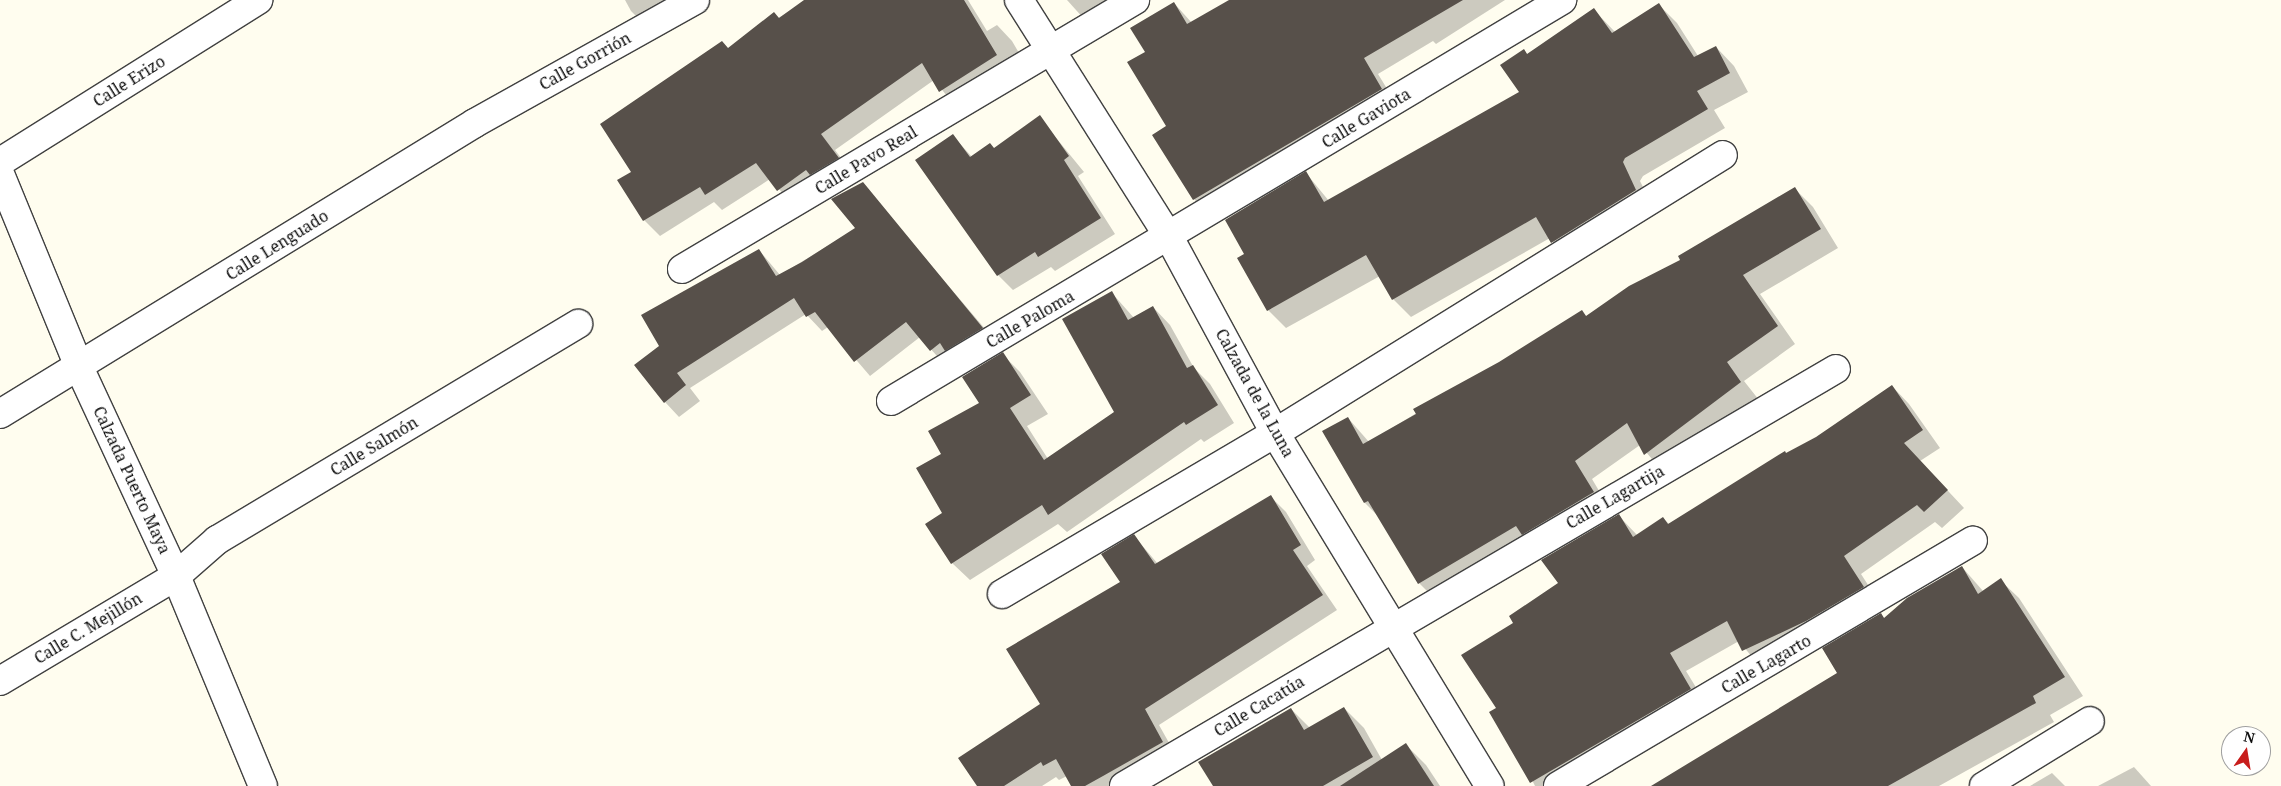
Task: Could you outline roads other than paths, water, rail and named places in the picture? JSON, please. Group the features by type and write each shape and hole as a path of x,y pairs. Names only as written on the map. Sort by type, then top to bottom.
{"street":[{"name":"Calle Erizo","path":"0,162 258,0"},
{"name":"Calle Gorrión","path":"475,123 695,0"},
{"name":"Calzada de la Luna","path":"1018,0 1169,237 1276,433 1490,786"},
{"name":"Calle Pavo Real","path":"682,269 1135,0"},
{"name":"Calle Gaviota","path":"1169,237 1562,0"},
{"name":"Calle Lenguado","path":"0,414 475,123"},
{"path":"1002,594 1276,433 1723,155"},
{"name":"Calzada Puerto Maya","path":"0,174 79,367 176,576 263,786"},
{"name":"Calle Paloma","path":"891,401 1169,237"},
{"name":"Calle Salmón","path":"176,576 217,540 578,324"},
{"name":"Calle Lagartija","path":"1394,625 1836,369"},
{"name":"Calle Lagarto","path":"1558,786 1973,542"},
{"name":"Calle C. Mejillón","path":"0,681 176,576"},
{"name":"Calle Cacatúa","path":"1124,786 1394,625"},
{"path":"1984,786 2090,721"}]}
